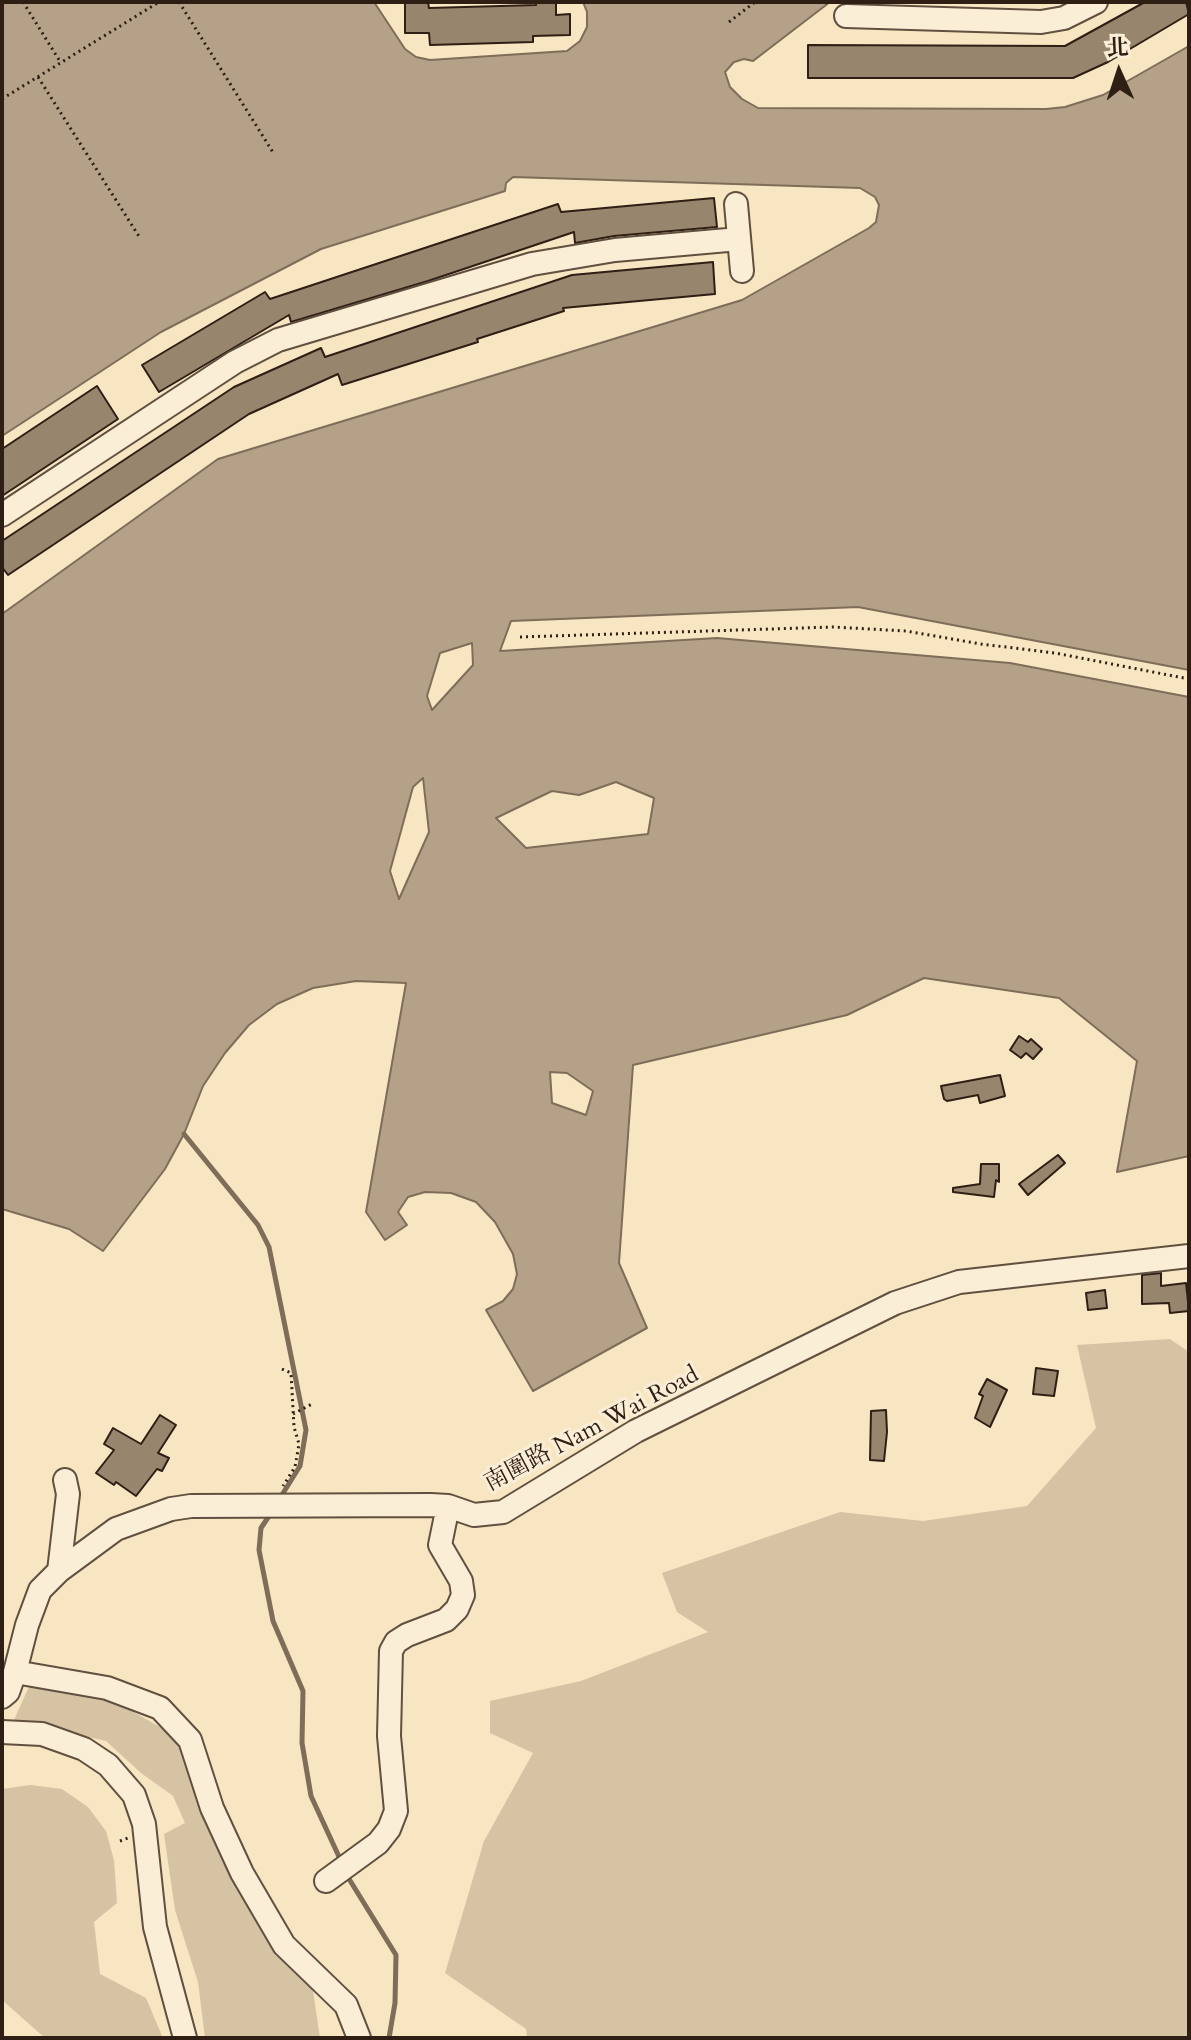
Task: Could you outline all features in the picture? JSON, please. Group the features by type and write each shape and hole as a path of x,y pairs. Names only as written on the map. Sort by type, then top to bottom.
{"street":[{"path":"973,20 991,2"},
{"path":"1007,2 1016,16 1029,22"},
{"path":"832,8 1029,22 1064,18 1096,2"},
{"path":"736,204 742,271"},
{"path":"2,515 235,362 278,340 546,261 615,250 739,239"},
{"name":"南圍路 Nam Wai Road","path":"2,1697 8,1692 40,1590 59,1571 116,1529 171,1509 191,1506 448,1506 474,1515 503,1512 636,1431 895,1303 959,1282 1189,1256"},
{"path":"59,1571 68,1494 65,1480"},
{"path":"326,1881 378,1843 389,1829 396,1811 389,1736 391,1651 396,1642 407,1635 446,1620 457,1609 463,1595 461,1581 440,1545 448,1506"},
{"path":"15,1672 107,1688 160,1708 190,1740 212,1808 242,1873 284,1945 346,2005 356,2030 376,2038"},
{"path":"2,1732 42,1734 84,1749 108,1765 134,1795 144,1824 155,1927 185,2038"}],"path":[{"path":"23,2 61,63"},
{"path":"2,99 159,2"},
{"path":"179,2 274,154"},
{"path":"729,22 755,2"},
{"path":"38,77 140,238"},
{"path":"520,637 833,627 906,631 1055,653 1189,679"},
{"path":"276,1506 295,1467 299,1444 293,1414 291,1373 282,1369"},
{"path":"293,1414 312,1404"}],"shaded area":[{"path":"2,2 374,2 405,49 416,57 430,60 567,51 580,41 587,27 583,2 830,2 753,61 744,59 734,62 725,72 730,87 758,108 1065,107 1103,95 1189,46 1189,670 858,607 511,621 500,651 717,638 1010,663 1189,697 1189,1156 1117,1172 1137,1061 1059,998 924,978 847,1015 633,1065 619,1263 647,1328 533,1391 486,1310 503,1301 513,1289 517,1274 513,1254 495,1222 476,1202 451,1193 425,1192 408,1197 398,1212 407,1225 385,1240 366,1212 406,983 356,981 313,988 277,1004 249,1025 203,1086 184,1134 165,1169 103,1251 69,1229 2,1209 2,614 218,459 742,300 869,228 876,222 879,205 875,197 860,188 513,177 506,183 505,191 321,249 161,332 2,436","holes":["472,643 473,665 432,710 427,696 440,653","423,778 429,832 399,899 390,871 413,787","616,782 654,798 648,834 526,848 496,818 552,791 579,795","550,1072 567,1073 593,1091 586,1115 552,1103"]},
{"path":"1170,1339 1189,1352 1189,2038 527,2038 526,2029 445,1973 484,1841 533,1753 490,1733 490,1701 581,1681 708,1632 677,1612 662,1573 840,1512 923,1521 1027,1506 1096,1428 1077,1345"},
{"path":"32,1680 97,1691 179,1738 199,1805 255,1917 312,1984 320,2038 205,2038 198,1982 175,1910 164,1834 185,1823 173,1796 141,1773 106,1741 14,1720"},
{"path":"30,1785 62,1789 88,1807 106,1831 114,1860 117,1903 94,1922 100,1974 146,1998 163,2038 45,2038 2,2000 2,1789"}],"building":[{"path":"405,2 428,2 429,8 556,2 556,15 570,14 570,35 533,36 533,42 430,45 429,33 405,33"},
{"path":"1145,2 1186,2 1189,14 1108,62 1073,78 808,78 808,45 1065,46"},
{"path":"714,198 717,227 614,236 575,243 574,232 428,281 291,322 289,315 159,392 142,365 265,292 270,299 558,204 561,212"},
{"path":"713,262 715,294 563,308 564,311 477,339 478,342 342,385 338,374 249,414 8,575 2,567 2,541 234,387 321,348 325,357 572,275"},
{"path":"97,386 118,419 2,496 2,449"},
{"path":"1019,1036 1028,1042 1031,1039 1042,1049 1033,1059 1026,1053 1021,1058 1010,1050"},
{"path":"1000,1075 1005,1096 980,1103 978,1095 944,1099 941,1086"},
{"path":"1058,1155 1065,1163 1028,1195 1019,1184"},
{"path":"981,1164 999,1164 999,1182 996,1180 994,1197 953,1192 953,1188 980,1184"},
{"path":"1161,1273 1161,1286 1186,1283 1189,1311 1170,1313 1169,1303 1142,1304 1142,1275"},
{"path":"1105,1290 1107,1308 1088,1310 1086,1293"},
{"path":"1036,1368 1058,1371 1054,1396 1033,1394"},
{"path":"987,1379 1007,1390 990,1427 975,1418 983,1396 979,1394"},
{"path":"886,1410 884,1461 870,1460 871,1411"},
{"path":"160,1415 176,1425 158,1453 169,1458 162,1471 157,1469 136,1496 96,1473 114,1450 104,1444 113,1428 141,1444"}],"waterway":[{"path":"184,1134 258,1225 269,1247 306,1430 300,1466 280,1498"},
{"path":"271,1513 261,1528 259,1550 273,1621 303,1691 302,1743 311,1796 341,1861"},
{"path":"346,1874 396,1955 395,2003 389,2038"}]}
